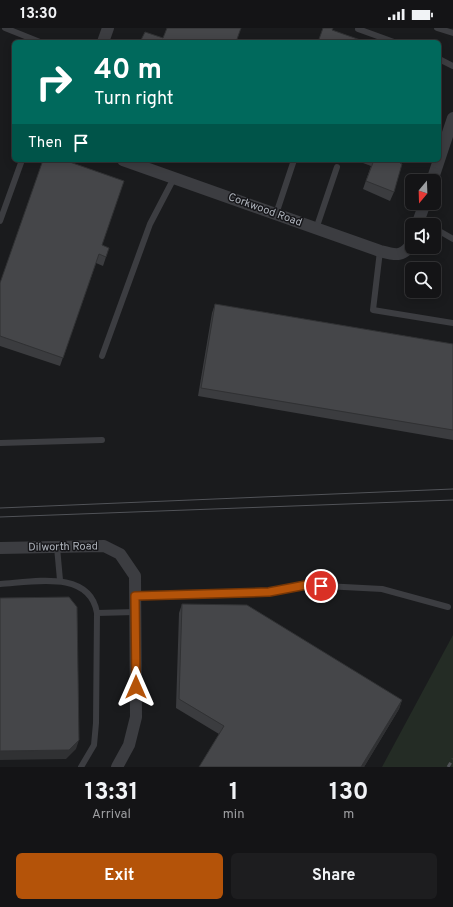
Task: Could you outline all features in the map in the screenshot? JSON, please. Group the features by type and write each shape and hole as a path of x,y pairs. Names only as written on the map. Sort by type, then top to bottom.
{"street":[{"path":"104,40 108,28"},
{"path":"441,154 453,118"},
{"name":"Corkwood Road","path":"129,162 380,251 396,255 405,249"},
{"path":"434,174 438,162"},
{"name":"Dilworth Road","path":"0,548 104,546 120,554 135,576 135,596"},
{"path":"117,767 129,745 136,717 135,596"}],"lane":[{"path":"5,28 35,40"},
{"path":"438,28 453,33"},
{"path":"358,29 388,40"},
{"path":"441,60 453,66"},
{"path":"0,221 21,162"},
{"path":"276,214 293,162"},
{"path":"316,229 337,167"},
{"path":"102,356 150,224 174,178"},
{"path":"441,232 453,239"},
{"path":"380,251 373,310 453,323"},
{"path":"0,443 102,440"},
{"path":"57,547 60,580"},
{"path":"0,584 60,580 80,586 95,601 96,723 94,745 82,767"},
{"path":"135,596 269,592 306,585 382,589 448,607"},
{"path":"96,613 135,612"}],"shaded area":[{"path":"453,635 453,767 382,767"}],"building":[{"path":"167,28 241,28 237,40 141,40 145,32 163,38"},
{"path":"323,28 333,28 332,30 360,40 319,40"},
{"path":"42,162 70,162 124,181 102,245 109,248 106,257 99,254 63,358 0,336 0,283"},
{"path":"373,162 400,162 402,164 394,192 366,181"},
{"path":"215,304 453,344 453,430 201,388"},
{"path":"69,597 77,607 79,740 69,750 0,751 0,598"},
{"path":"182,604 247,605 402,700 361,767 199,767 224,726 179,699"}],"tram line":[{"path":"0,508 453,489"},
{"path":"0,517 453,500"}],"railway":[{"path":"448,767 453,759"}],"route":[{"path":"136,687 135,596 269,592 306,585 321,586"}]}
